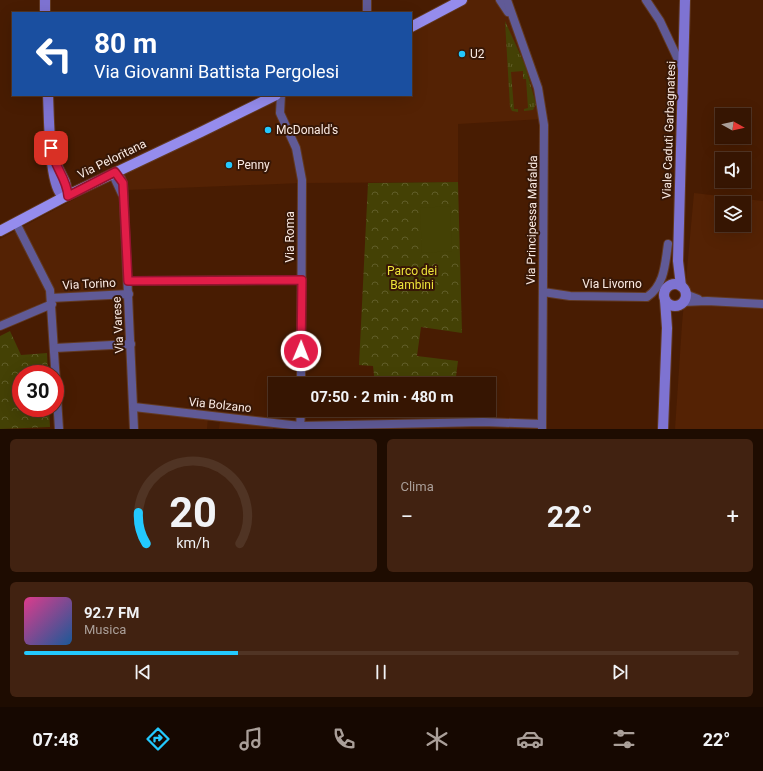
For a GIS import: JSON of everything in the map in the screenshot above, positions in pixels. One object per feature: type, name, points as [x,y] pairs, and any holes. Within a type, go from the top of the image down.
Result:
[{"type":"main road","points":[[412,22],[456,0]]},
{"type":"main road","points":[[412,26],[462,0]]},
{"type":"main road","name":"Via Peloritana","points":[[194,134],[199,128],[262,96]]},
{"type":"main road","name":"Via Peloritana","points":[[0,231],[115,172],[274,96]]},
{"type":"street","points":[[45,0],[45,12]]},
{"type":"street","points":[[367,0],[367,12]]},
{"type":"street","name":"Via Principessa Mafalda","points":[[500,0],[512,17]]},
{"type":"street","name":"Via Principessa Mafalda","points":[[508,0],[512,17],[533,72],[544,119],[542,426]]},
{"type":"street","points":[[646,0],[660,21],[684,71]]},
{"type":"street","name":"Viale Caduti Garbagnatesi","points":[[682,297],[678,261],[685,0]]},
{"type":"street","points":[[48,96],[52,156],[56,185],[61,194],[68,196]]},
{"type":"street","name":"Via Roma","points":[[281,96],[279,105],[281,118],[294,142],[302,174],[301,377]]},
{"type":"street","name":"Via Varese","points":[[115,172],[115,179],[123,196],[129,294],[134,429]]},
{"type":"street","points":[[16,223],[47,283],[52,301],[59,429]]},
{"type":"street","name":"Via Livorno","points":[[543,292],[570,296],[648,297],[655,290],[663,274],[668,244]]},
{"type":"street","name":"Viale Caduti Garbagnatesi","points":[[666,300],[664,293],[668,287],[678,261]]},
{"type":"street","points":[[128,281],[302,280]]},
{"type":"street","points":[[668,287],[674,285],[682,297]]},
{"type":"street","name":"Via Torino","points":[[0,326],[52,301],[129,294]]},
{"type":"street","points":[[667,328],[672,313],[682,297]]},
{"type":"street","points":[[666,300],[670,304],[682,297],[707,301],[763,304]]},
{"type":"street","points":[[663,429],[667,328],[666,300]]},
{"type":"street","points":[[55,348],[131,344]]},
{"type":"street","name":"Via Bolzano","points":[[134,407],[300,427],[477,422],[542,426]]},
{"type":"street","points":[[300,427],[301,417]]},
{"type":"shaded area","points":[[464,0],[499,0],[511,18],[529,62],[543,119],[458,124],[458,182],[301,183],[126,190],[124,172],[277,96],[412,96],[412,27]]},
{"type":"shaded area","points":[[110,180],[121,196],[127,293],[51,299],[0,321],[0,239]]},
{"type":"shaded area","points":[[694,193],[720,196],[715,196],[715,232],[751,232],[751,200],[763,201],[763,429],[675,429],[682,324]]},
{"type":"shaded area","points":[[135,408],[208,417],[207,429],[135,429]]},
{"type":"shaded area","points":[[220,421],[274,427],[273,429],[219,429]]},
{"type":"green space","points":[[505,21],[525,65],[536,104],[533,110],[524,111],[524,109],[528,108],[526,79],[523,79],[523,71],[511,72],[514,109],[518,109],[518,112],[512,111],[510,107]]},
{"type":"green space","name":"Parco dei Bambini","points":[[458,182],[462,333],[421,327],[417,356],[458,361],[456,377],[374,377],[373,366],[359,365],[368,183]]},
{"type":"green space","points":[[450,206],[452,251],[422,253],[420,208]]},
{"type":"green space","points":[[10,331],[21,355],[47,353],[48,365],[12,365],[12,417],[49,417],[50,427],[0,429],[0,336]]},
{"type":"green space","points":[[377,417],[450,417],[377,418]]},
{"type":"place","name":"U2","points":[[462,54]]},
{"type":"place","name":"McDonald's","points":[[268,130]]},
{"type":"place","name":"Penny","points":[[229,165]]},
{"type":"route","points":[[51,148],[52,156],[68,190],[68,196],[115,172],[123,181],[128,281],[302,280],[301,351]]}]
